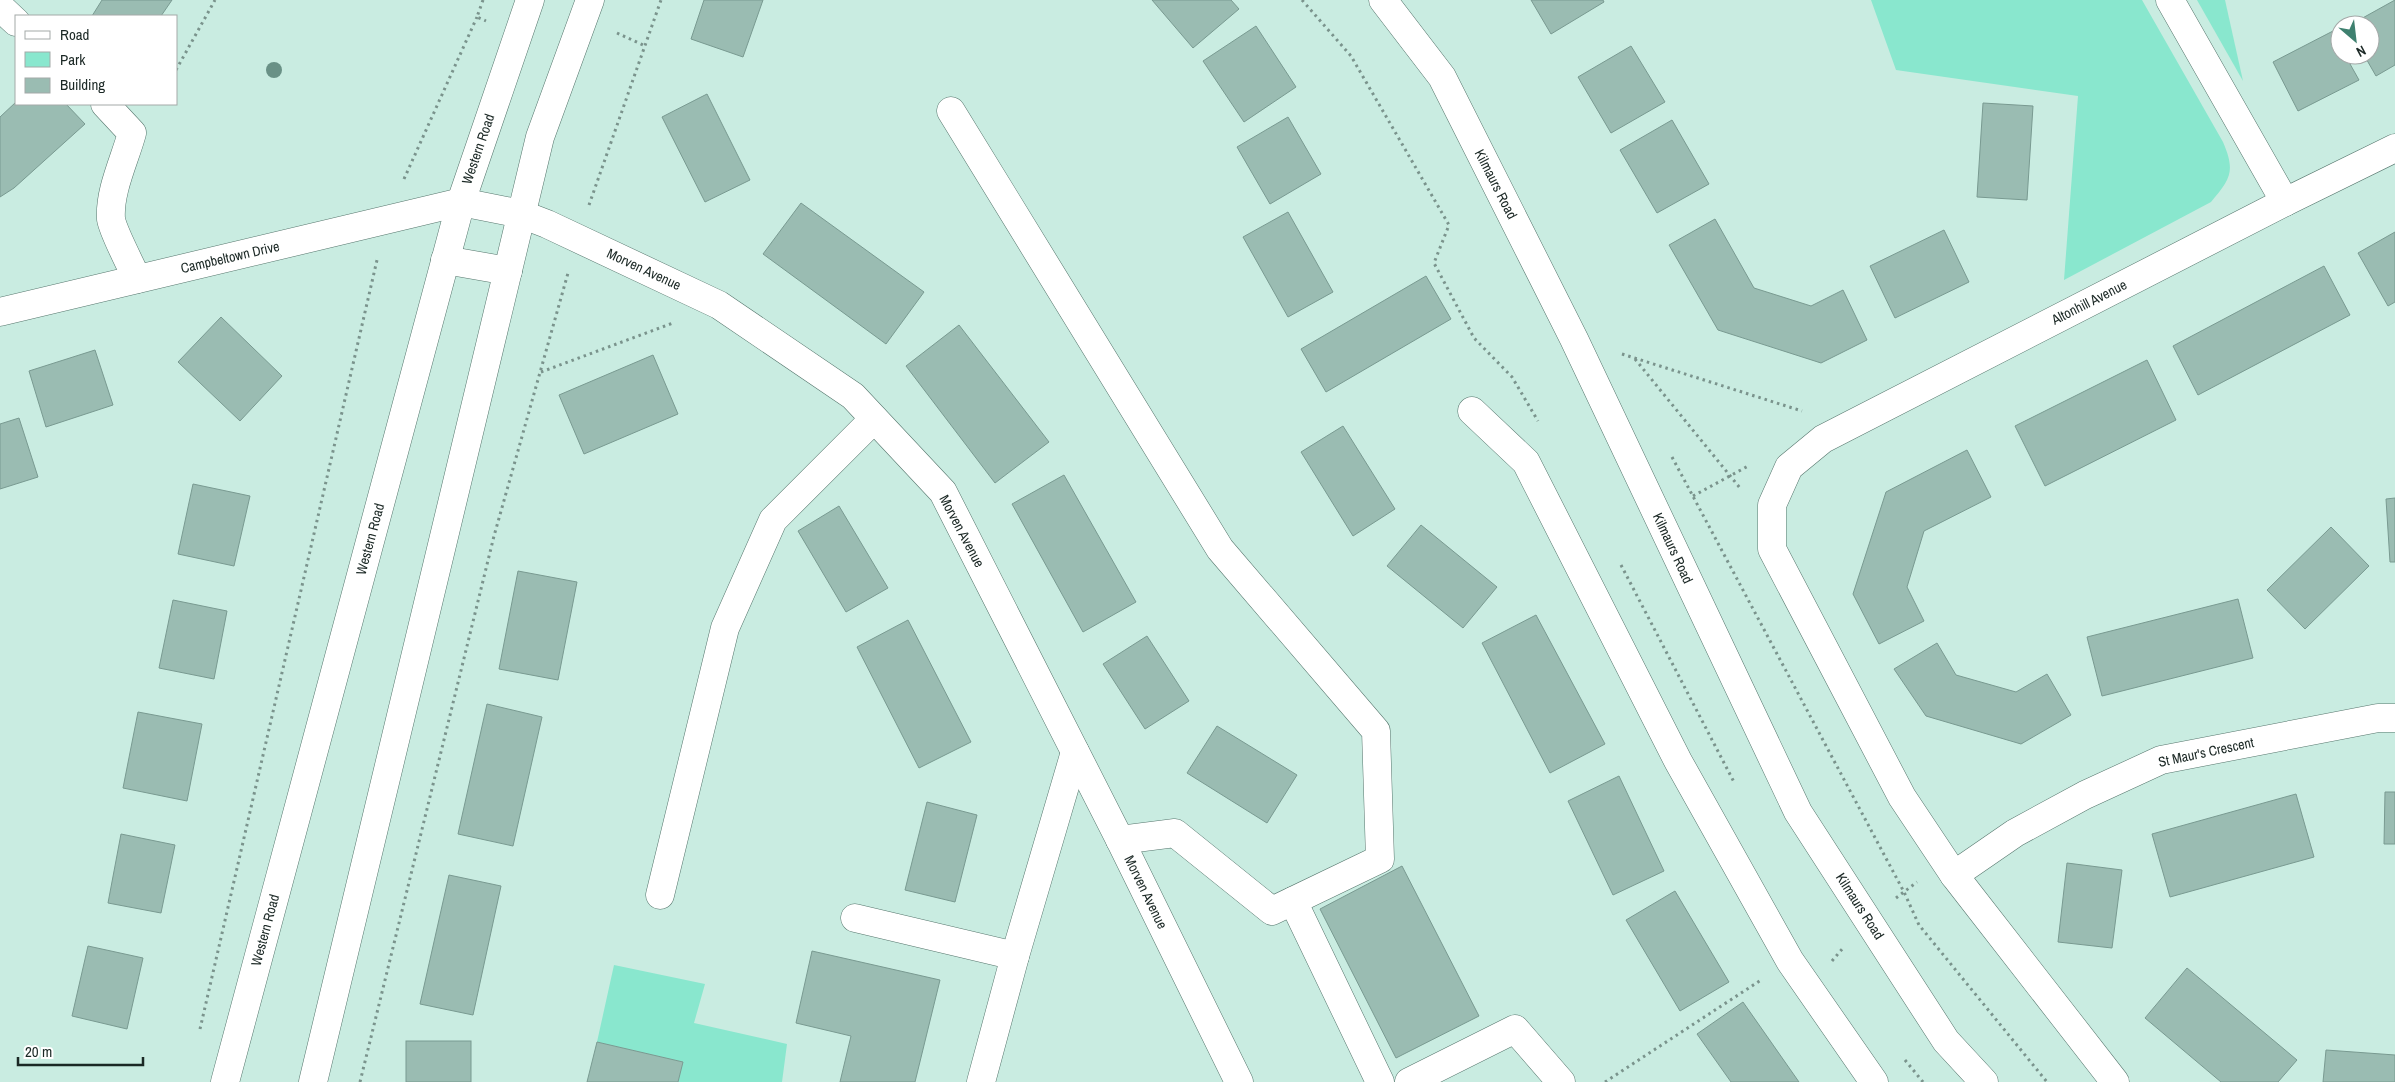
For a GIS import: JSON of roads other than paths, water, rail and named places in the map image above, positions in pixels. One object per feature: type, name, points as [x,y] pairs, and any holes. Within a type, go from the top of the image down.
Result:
[{"type":"street","name":"Western Road","points":[[225,1082],[460,202],[530,0]]},
{"type":"street","points":[[313,1082],[540,136],[590,0]]},
{"type":"street","name":"Kilmaurs Road","points":[[1383,0],[1442,77],[1574,339],[1798,812],[1869,919],[1946,1042],[1984,1082]]},
{"type":"street","points":[[2170,0],[2285,202]]},
{"type":"street","points":[[0,7],[15,21]]},
{"type":"street","points":[[106,105],[132,133],[115,186],[111,220],[137,279]]},
{"type":"street","points":[[951,111],[1220,549],[1376,730],[1380,859],[1272,911],[1175,833],[1120,840]]},
{"type":"street","name":"Altonhill Avenue","points":[[1954,875],[1902,797],[1772,549],[1772,505],[1789,467],[1823,439],[2285,202],[2395,148]]},
{"type":"street","name":"Morven Avenue","points":[[460,202],[521,214],[720,305],[853,396],[943,492],[1120,840],[1239,1082]]},
{"type":"street","name":"Campbeltown Drive","points":[[0,312],[460,202]]},
{"type":"street","points":[[445,260],[508,271]]},
{"type":"street","points":[[1472,411],[1526,462],[1678,761],[1790,961],[1874,1082]]},
{"type":"street","points":[[660,895],[725,628],[773,520],[874,419]]},
{"type":"street","name":"St Maur's Crescent","points":[[1954,875],[2015,833],[2085,795],[2161,760],[2378,718],[2395,718]]},
{"type":"street","points":[[981,1082],[1015,956],[1075,752]]},
{"type":"street","points":[[1954,875],[2115,1082]]},
{"type":"street","points":[[1293,901],[1380,1082]]},
{"type":"street","points":[[855,918],[1015,956]]},
{"type":"street","points":[[1409,1082],[1516,1029],[1561,1082]]}]
